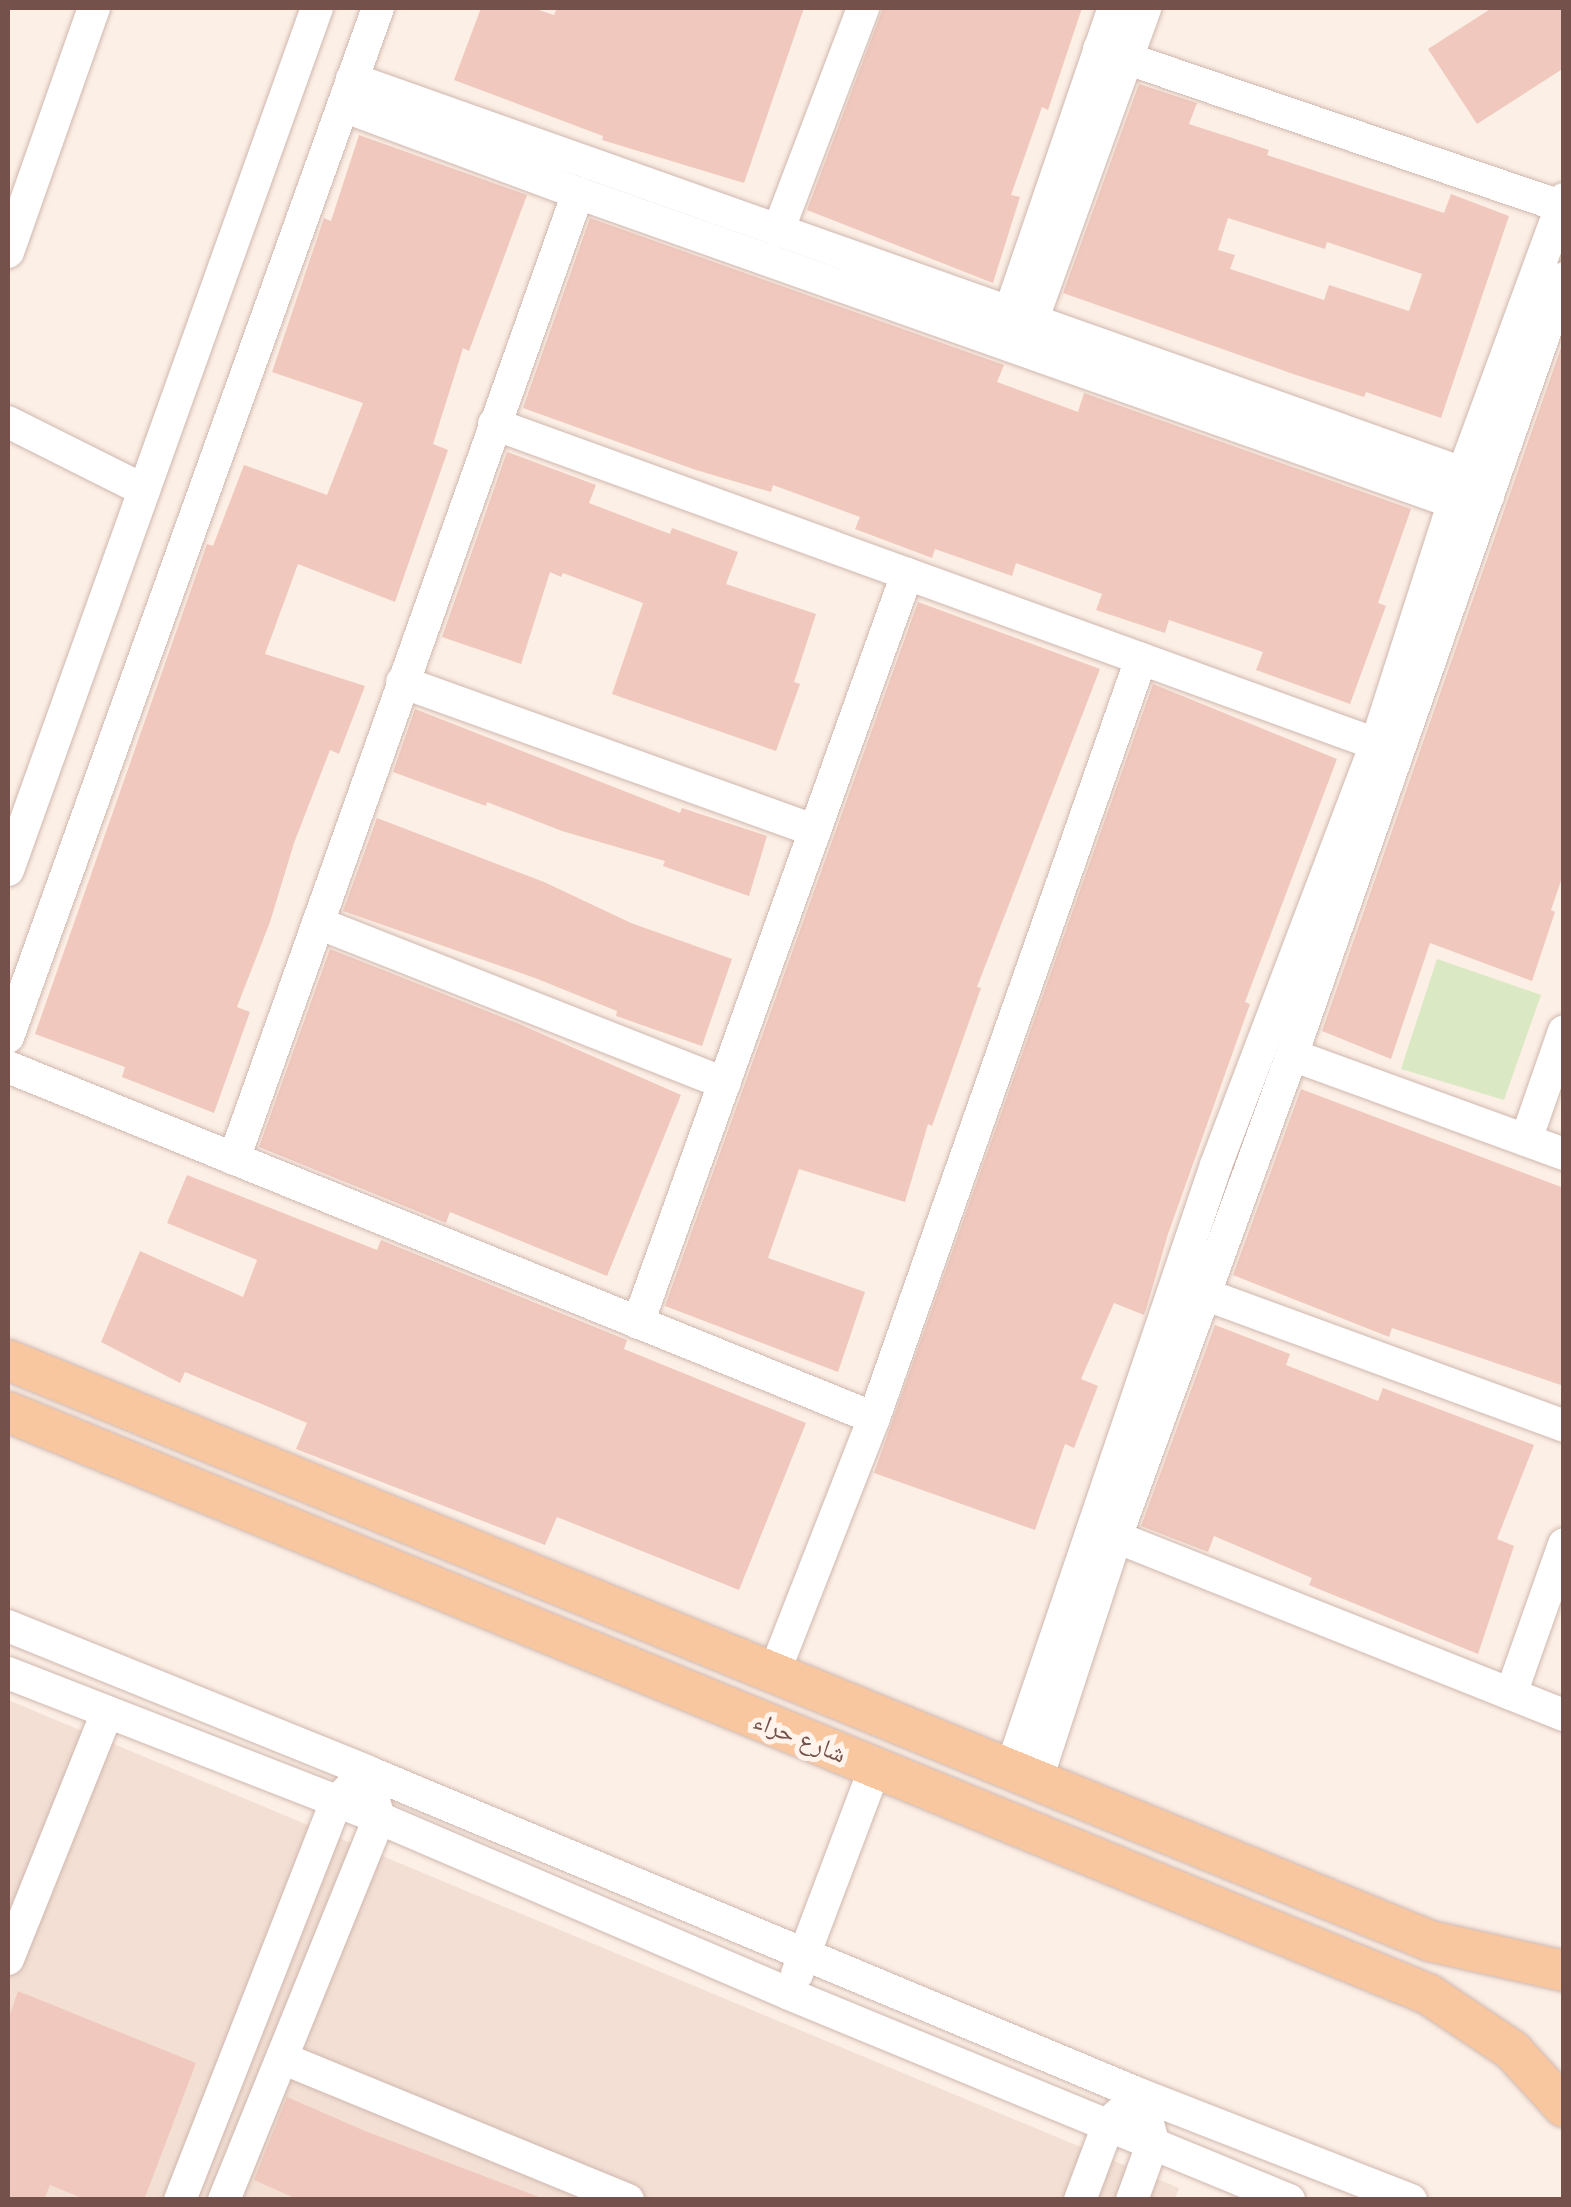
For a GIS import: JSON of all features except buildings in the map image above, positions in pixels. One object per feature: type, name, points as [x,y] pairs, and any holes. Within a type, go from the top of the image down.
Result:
[{"type":"main road","name":"شارع حراء","points":[[8,1360],[1430,1942],[1564,1971]]},
{"type":"main road","name":"شارع حراء","points":[[8,1412],[1428,1994],[1512,2050],[1564,2107]]},
{"type":"main road","points":[[1176,1891],[1187,1842]]},
{"type":"street","points":[[8,252],[94,8]]},
{"type":"street","points":[[8,870],[317,8]]},
{"type":"street","points":[[8,1036],[378,8]]},
{"type":"street","points":[[778,231],[863,8]]},
{"type":"street","points":[[1113,54],[1114,8]]},
{"type":"street","points":[[1018,327],[1113,54],[1145,8]]},
{"type":"street","points":[[1023,1777],[1216,1166],[1376,744],[1459,488],[1562,203],[1113,54]]},
{"type":"street","points":[[348,92],[578,193],[1018,327]]},
{"type":"street","points":[[348,92],[778,231],[1018,327],[1488,496]]},
{"type":"street","points":[[234,1159],[578,193]]},
{"type":"street","points":[[1023,1777],[1116,1537],[1292,1055],[1564,278]]},
{"type":"street","points":[[206,318],[259,337]]},
{"type":"street","points":[[8,422],[144,490]]},
{"type":"street","points":[[494,424],[1376,744]]},
{"type":"street","points":[[638,1323],[907,574]]},
{"type":"street","points":[[774,1673],[874,1418],[1141,659]]},
{"type":"street","points":[[402,682],[815,831]]},
{"type":"street","points":[[318,923],[725,1082]]},
{"type":"street","points":[[1526,1140],[1564,1031]]},
{"type":"street","points":[[1292,1055],[1564,1154]]},
{"type":"street","points":[[8,1067],[874,1418]]},
{"type":"street","points":[[1216,1166],[1248,1174]]},
{"type":"street","points":[[1204,1294],[1564,1426]]},
{"type":"street","points":[[1116,1537],[1564,1715]]},
{"type":"street","points":[[1511,1694],[1564,1544]]},
{"type":"street","points":[[8,1626],[1139,2094],[1411,2200]]},
{"type":"street","points":[[8,1673],[380,1818],[789,1994],[1289,2200]]},
{"type":"street","points":[[9,1952],[107,1714]]},
{"type":"street","points":[[789,1994],[875,1768]]},
{"type":"street","points":[[180,2200],[336,1802],[366,1771]]},
{"type":"street","points":[[224,2200],[380,1818],[366,1771]]},
{"type":"street","points":[[282,2058],[628,2200]]},
{"type":"street","points":[[1080,2200],[1109,2123],[1139,2094]]},
{"type":"street","points":[[1132,2200],[1153,2142],[1139,2094]]},
{"type":"shaded area","points":[[8,1700],[1179,2188],[1175,2199],[8,2199]]},
{"type":"green space","points":[[1437,959],[1541,995],[1504,1100],[1401,1069]]}]
